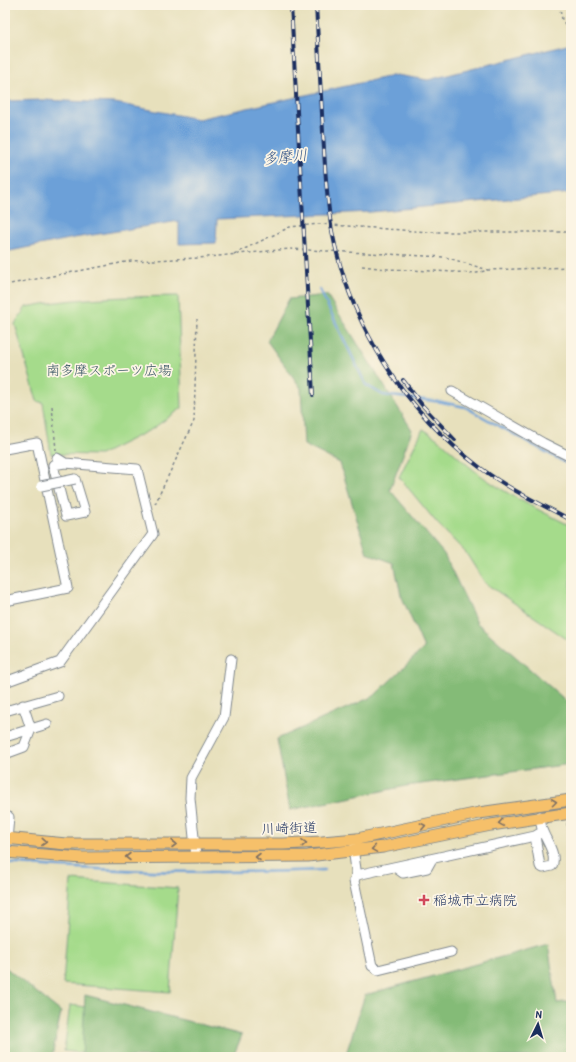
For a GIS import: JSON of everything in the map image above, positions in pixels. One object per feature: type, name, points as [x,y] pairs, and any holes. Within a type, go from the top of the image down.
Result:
[{"type":"main road","name":"川崎街道","points":[[6,839],[66,844],[283,844],[357,839],[479,814],[571,800]]},
{"type":"main road","points":[[538,804],[540,816]]},
{"type":"main road","name":"川崎街道","points":[[5,852],[84,858],[288,857],[353,852],[540,816],[569,817]]},
{"type":"street","points":[[452,391],[542,443],[571,457]]},
{"type":"street","points":[[5,448],[37,443],[68,588],[5,601]]},
{"type":"street","points":[[5,682],[60,662],[154,534],[137,469],[61,460],[54,465],[66,516],[85,512],[76,479],[42,486]]},
{"type":"street","points":[[196,857],[196,844],[190,798],[191,778],[224,717],[231,659]]},
{"type":"street","points":[[5,711],[58,696]]},
{"type":"street","points":[[5,754],[24,747],[31,729],[24,706]]},
{"type":"street","points":[[5,737],[47,724]]},
{"type":"street","points":[[357,875],[396,868],[442,855],[539,834],[540,816]]},
{"type":"street","points":[[5,852],[9,817]]},
{"type":"street","points":[[357,839],[353,852],[357,875],[354,881],[373,968],[378,970],[451,952]]},
{"type":"path","points":[[559,5],[562,19],[571,34]]},
{"type":"path","points":[[232,255],[290,227],[319,224],[428,232],[571,232]]},
{"type":"path","points":[[5,285],[131,261],[198,258],[289,248],[330,249],[445,257],[488,270]]},
{"type":"path","points":[[362,266],[477,273],[488,270],[571,267]]},
{"type":"path","points":[[149,516],[168,480],[194,421],[197,319]]},
{"type":"path","points":[[52,406],[61,460]]},
{"type":"path","points":[[569,817],[571,851]]},
{"type":"green space","points":[[327,295],[412,430],[390,490],[444,554],[477,623],[571,705],[571,764],[406,786],[290,810],[277,739],[374,696],[424,648],[401,595],[394,563],[367,553],[340,463],[304,445],[301,388],[267,341],[289,299]]},
{"type":"green space","name":"南多摩スポーツ広場","points":[[178,296],[182,408],[152,429],[100,455],[51,454],[43,403],[37,401],[15,324],[26,307],[83,299]]},
{"type":"green space","points":[[423,429],[443,443],[475,471],[497,487],[571,526],[571,642],[485,583],[466,553],[437,523],[399,477]]},
{"type":"green space","points":[[71,880],[178,888],[170,992],[63,984]]},
{"type":"green space","points":[[548,944],[557,1003],[571,1001],[571,1057],[345,1057],[365,995]]},
{"type":"green space","points":[[5,967],[61,1012],[52,1057],[5,1057]]},
{"type":"green space","points":[[85,995],[242,1035],[233,1057],[82,1057]]},
{"type":"green space","points":[[70,1005],[95,1008],[89,1054],[64,1051]]},
{"type":"water","name":"多摩川","points":[[571,44],[571,193],[371,212],[217,219],[216,243],[179,244],[179,221],[74,238],[5,252],[5,101],[42,100],[115,103],[198,119],[396,75],[428,80]]},
{"type":"waterway","points":[[320,290],[366,385],[383,395],[442,402],[465,407],[571,466]]},
{"type":"waterway","points":[[5,863],[164,871],[244,872],[324,870]]},
{"type":"railway","points":[[291,5],[313,395]]},
{"type":"railway","points":[[316,5],[325,169],[330,219],[340,266],[352,300],[367,333],[385,364],[405,393],[429,421],[454,446],[482,469],[504,484],[571,520]]},
{"type":"railway","points":[[403,380],[422,405],[455,440]]},
{"type":"place","name":"稲城市立病院","points":[[424,900]]}]
